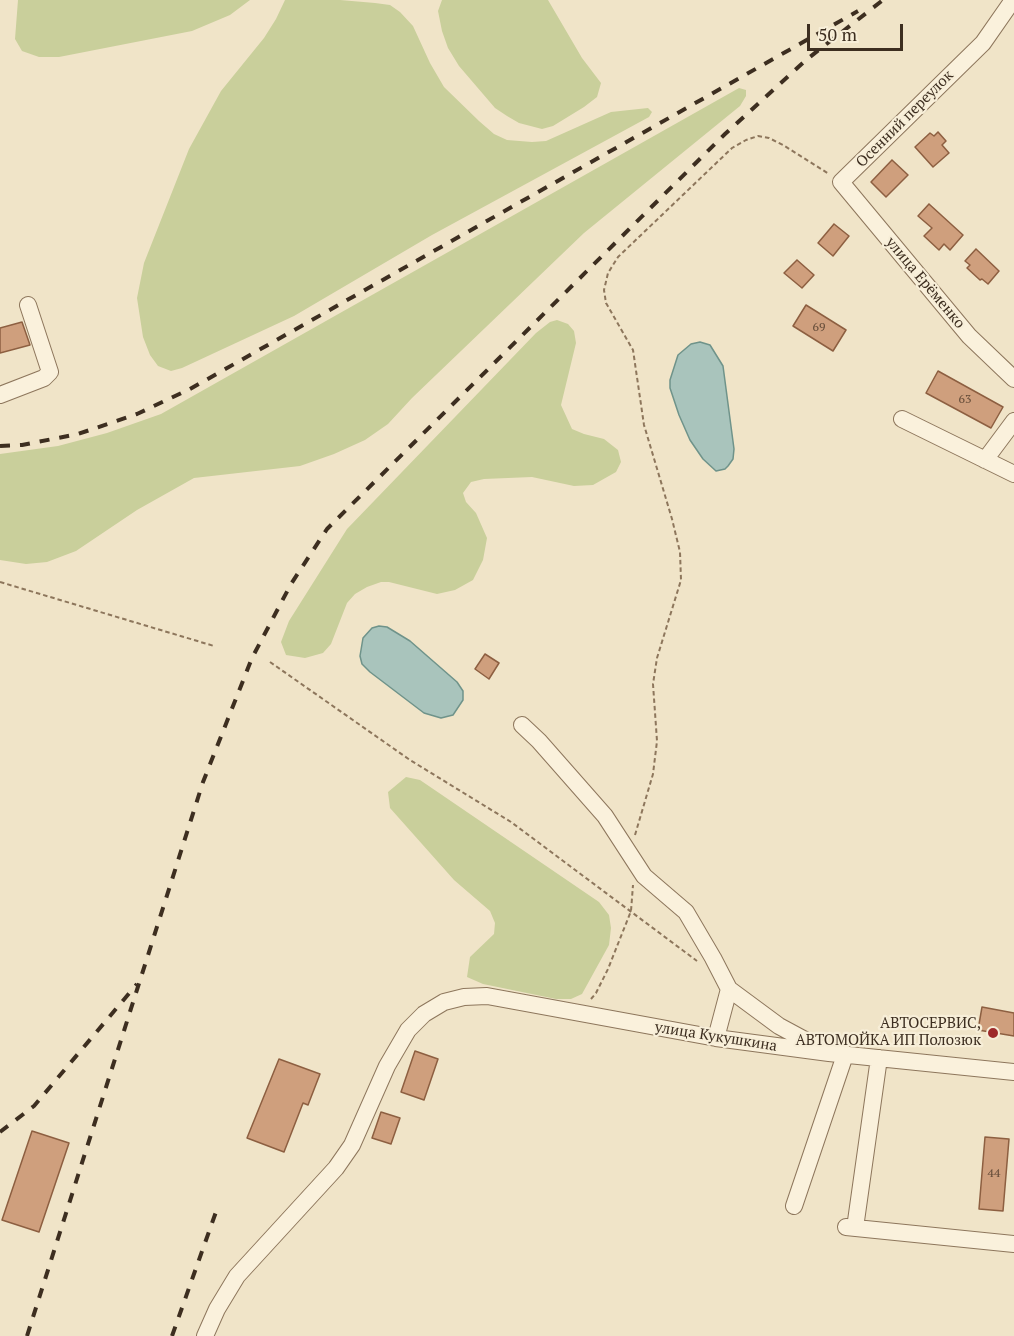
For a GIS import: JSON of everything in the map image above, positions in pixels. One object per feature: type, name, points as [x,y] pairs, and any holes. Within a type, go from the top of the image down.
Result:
[{"type":"street","name":"Осенний переулок","points":[[842,182],[983,43],[1013,0]]},
{"type":"street","name":"улица Ерёменко","points":[[842,182],[969,336],[1014,379]]},
{"type":"street","points":[[0,395],[44,378],[50,372],[28,305]]},
{"type":"street","points":[[902,419],[1014,474]]},
{"type":"street","points":[[985,460],[1014,422]]},
{"type":"street","points":[[522,725],[605,816],[644,876],[686,912],[729,989],[779,1026],[837,1054],[794,1206]]},
{"type":"street","points":[[716,1038],[729,989]]},
{"type":"street","name":"улица Кукушкина","points":[[205,1336],[217,1309],[237,1276],[336,1168],[352,1145],[387,1065],[408,1030],[424,1014],[444,1002],[487,996],[716,1038],[837,1054],[1014,1072]]},
{"type":"street","points":[[879,1058],[850,1228],[1014,1244]]},
{"type":"path","points":[[635,835],[653,774],[657,741],[653,684],[657,658],[681,580],[680,552],[644,425],[633,350],[606,303],[604,290],[608,273],[618,257],[732,148],[746,140],[758,136],[769,138],[842,182]]},
{"type":"path","points":[[0,582],[214,646]]},
{"type":"path","points":[[270,662],[410,760],[511,822],[700,963]]},
{"type":"path","points":[[576,1014],[596,993],[631,911],[633,882]]},
{"type":"green space","points":[[18,0],[250,0],[230,15],[192,31],[59,57],[39,57],[22,51],[15,39]]},
{"type":"green space","points":[[285,0],[340,0],[390,5],[413,26],[444,87],[494,134],[507,140],[546,141],[611,112],[648,108],[652,112],[649,117],[432,235],[294,316],[171,371],[158,366],[150,355],[143,337],[137,298],[144,263],[189,149],[221,91],[264,38]]},
{"type":"green space","points":[[442,0],[548,0],[582,58],[601,83],[597,97],[553,126],[542,129],[519,123],[507,116],[495,108],[459,66],[448,48],[438,11]]},
{"type":"green space","points":[[739,88],[746,90],[746,96],[740,106],[584,233],[412,398],[388,424],[365,440],[300,466],[194,478],[137,510],[76,551],[47,562],[26,564],[0,560],[0,454],[58,446],[107,433],[161,414]]},
{"type":"green space","points":[[557,320],[568,324],[574,331],[576,343],[561,405],[572,429],[604,439],[618,450],[621,462],[616,472],[593,485],[574,486],[532,477],[484,479],[471,482],[463,493],[466,502],[476,513],[487,538],[483,560],[473,580],[455,590],[437,594],[389,582],[367,587],[355,594],[347,603],[331,644],[323,653],[305,658],[286,655],[281,642],[289,621],[347,529],[536,333],[550,322]]},
{"type":"green space","points":[[406,777],[420,780],[599,902],[609,915],[611,928],[609,945],[582,994],[571,999],[556,999],[483,984],[467,977],[470,957],[494,934],[495,923],[490,911],[454,880],[390,808],[388,792]]},
{"type":"water","points":[[700,342],[710,345],[723,366],[734,449],[733,459],[728,466],[716,471],[703,459],[690,440],[670,388],[670,380],[678,355],[691,344]]},
{"type":"water","points":[[387,627],[410,641],[457,682],[463,691],[463,700],[453,715],[441,718],[424,713],[362,664],[360,656],[363,638],[372,628]]},
{"type":"building","points":[[938,132],[946,141],[942,145],[949,153],[933,167],[915,147],[930,133],[934,136]]},
{"type":"building","points":[[892,160],[908,175],[886,197],[871,182]]},
{"type":"building","points":[[929,204],[963,235],[950,250],[944,244],[939,250],[924,236],[932,228],[918,216]]},
{"type":"building","points":[[834,224],[849,236],[833,256],[818,243]]},
{"type":"building","points":[[976,249],[999,271],[988,284],[967,268],[970,265],[965,261]]},
{"type":"building","points":[[797,260],[814,275],[802,288],[784,273]]},
{"type":"building","points":[[806,305],[846,330],[833,351],[793,326]]},
{"type":"building","points":[[22,322],[30,345],[0,353],[0,328]]},
{"type":"building","points":[[938,371],[1003,407],[991,428],[926,393]]},
{"type":"building","points":[[485,654],[499,663],[489,679],[475,669]]},
{"type":"building","points":[[982,1007],[1014,1013],[1014,1036],[978,1030]]},
{"type":"building","points":[[415,1051],[438,1059],[424,1100],[401,1092]]},
{"type":"building","points":[[279,1059],[320,1074],[308,1105],[303,1103],[284,1152],[247,1138]]},
{"type":"building","points":[[381,1112],[400,1118],[391,1144],[372,1138]]},
{"type":"building","points":[[32,1131],[69,1143],[39,1232],[2,1220]]},
{"type":"building","points":[[985,1137],[1009,1139],[1003,1211],[979,1209]]},
{"type":"railway","points":[[27,1336],[203,782],[252,658],[291,584],[327,529],[725,134],[806,60],[883,0]]},
{"type":"railway","points":[[0,446],[22,445],[78,434],[137,414],[190,389],[858,11]]},
{"type":"railway","points":[[0,1132],[34,1106],[137,984]]},
{"type":"railway","points":[[172,1336],[217,1209]]},
{"type":"place","name":"АВТОСЕРВИС, АВТОМОЙКА ИП Полозюк","points":[[993,1033]]}]
